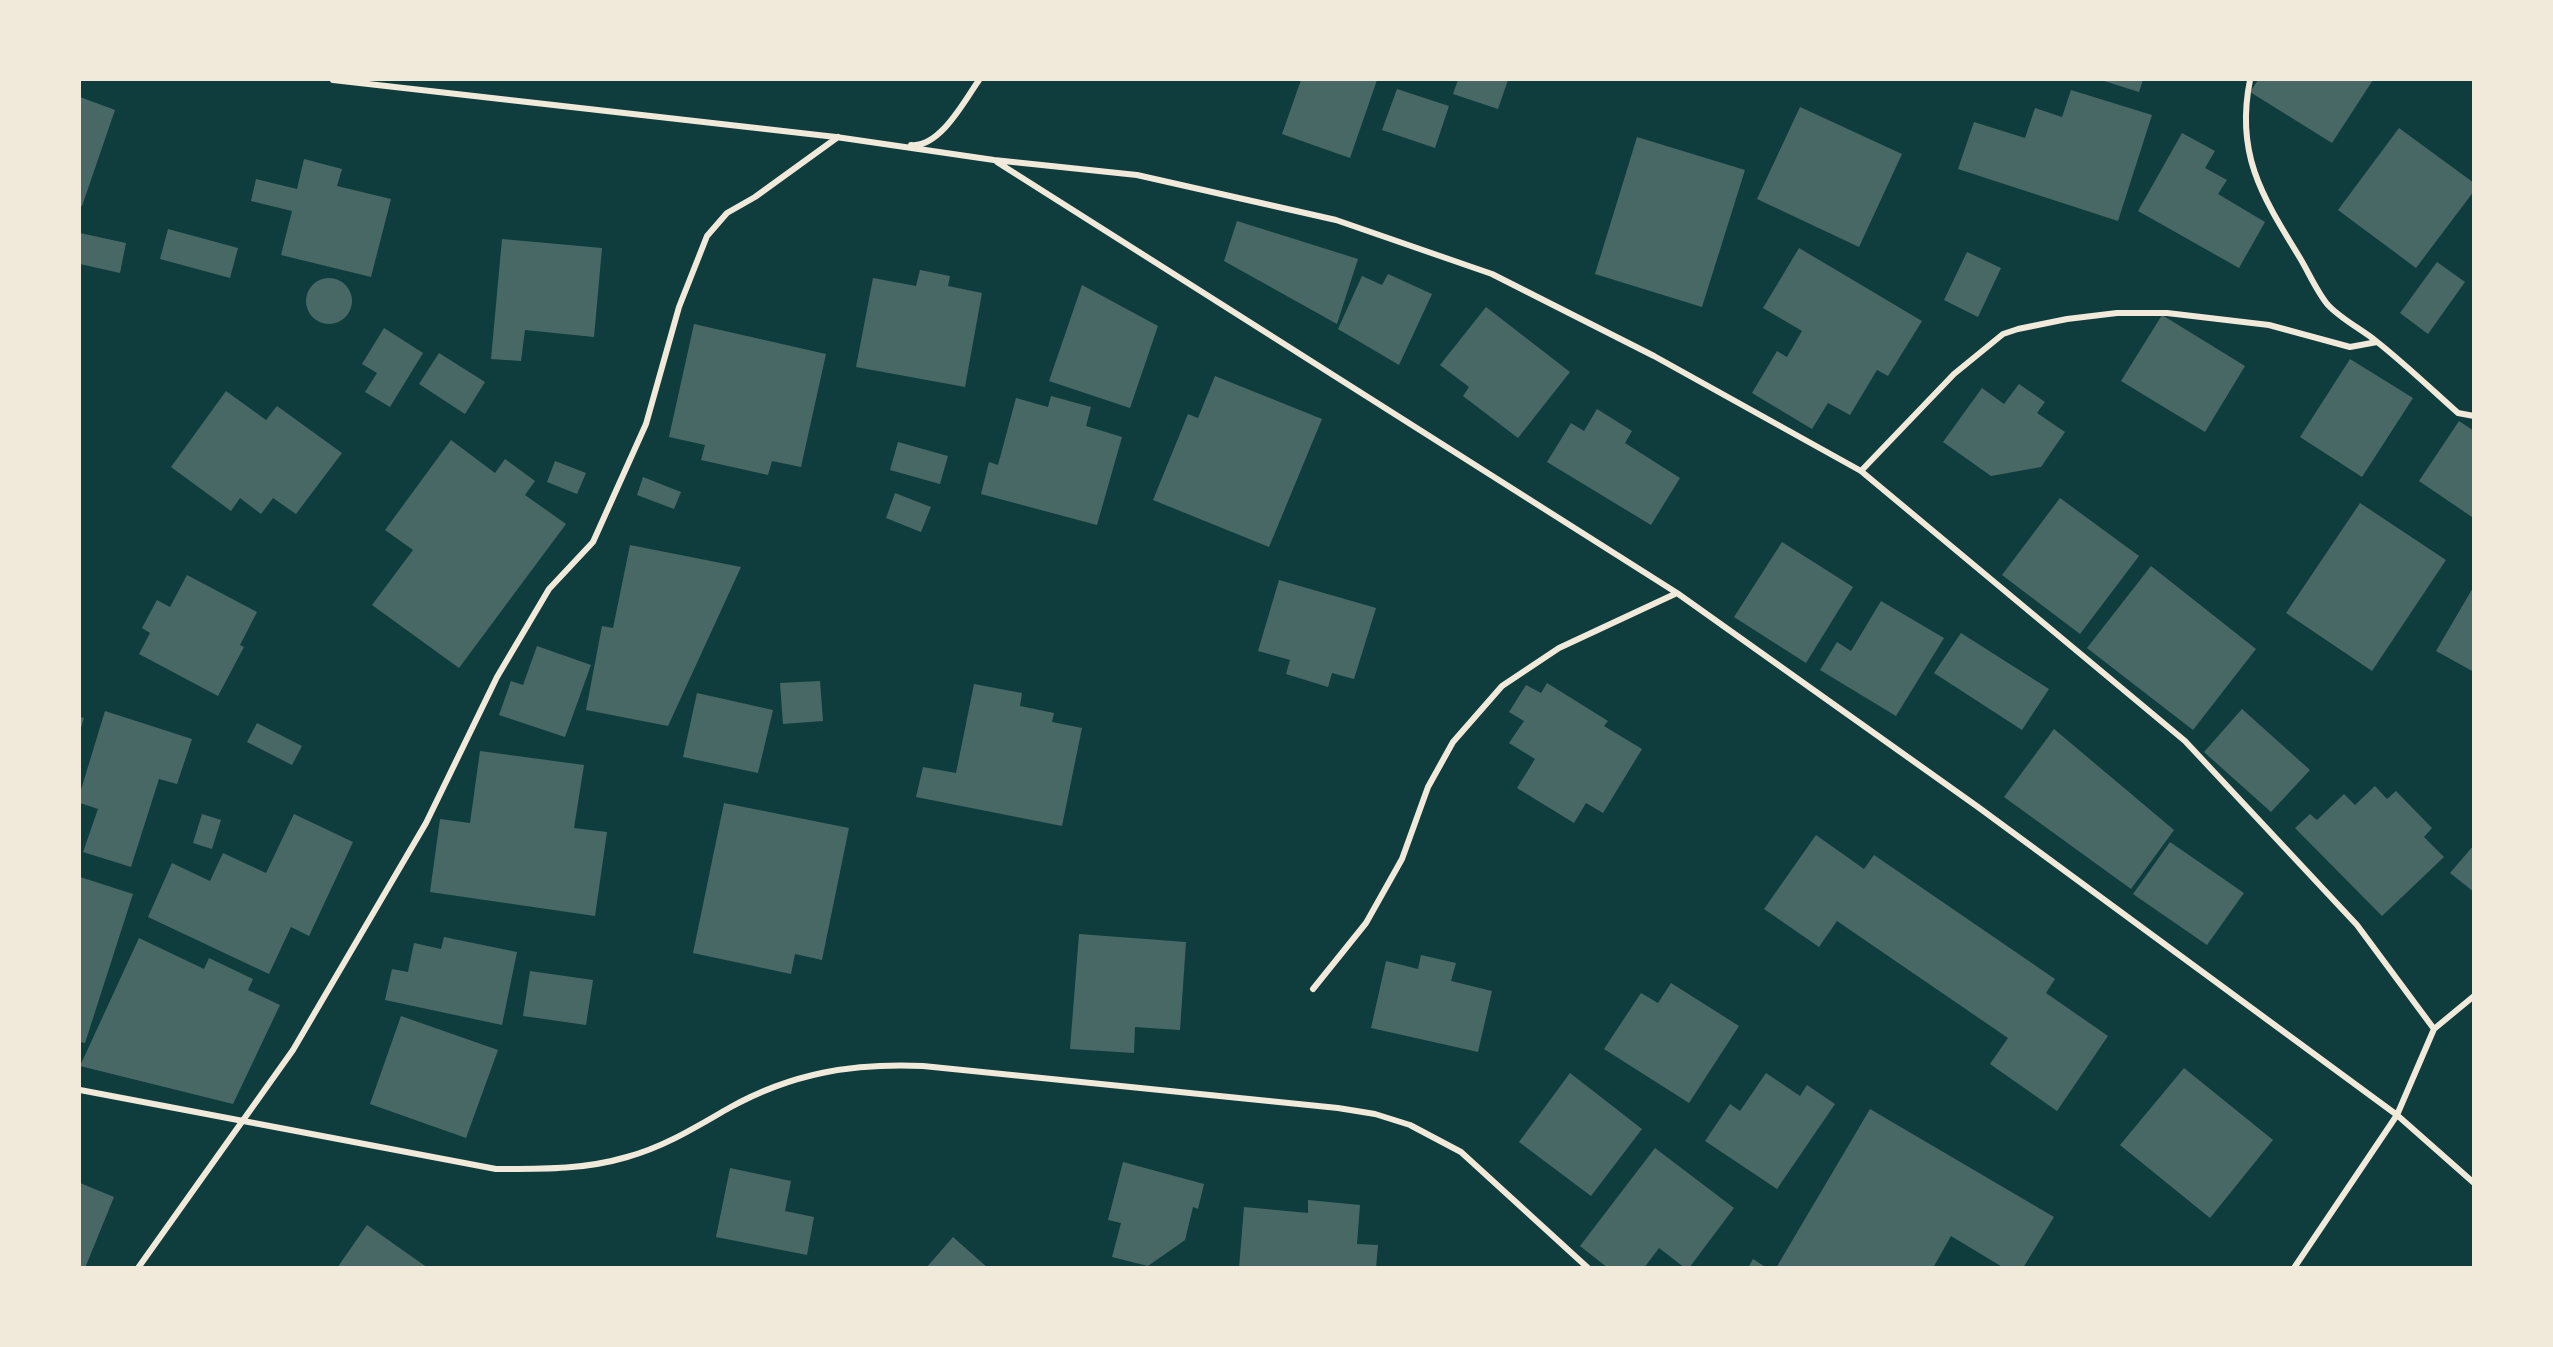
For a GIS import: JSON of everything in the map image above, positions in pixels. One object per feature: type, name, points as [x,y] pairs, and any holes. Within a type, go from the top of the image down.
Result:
[{"type":"street","points":[[333,80],[916,145],[928,141],[944,129],[979,80]]},
{"type":"street","points":[[2250,80],[2245,106],[2245,134],[2250,161],[2260,187],[2329,305],[2377,342],[2458,413],[2474,416]]},
{"type":"street","points":[[138,1268],[245,1121],[293,1050],[426,823],[496,676],[549,589],[593,542],[646,424],[680,308],[707,236],[727,213],[755,197],[836,136],[994,160],[1137,175],[1325,218],[1492,274],[1654,356],[1861,471],[2185,741],[2357,925],[2434,1029]]},
{"type":"street","points":[[994,160],[1677,593],[1978,807],[2397,1115],[2474,1183]]},
{"type":"street","points":[[1861,471],[1954,374],[2003,334],[2018,330],[2067,319],[2117,313],[2168,313],[2269,325],[2350,347],[2377,342]]},
{"type":"street","points":[[1313,989],[1366,923],[1402,859],[1428,787],[1453,742],[1502,686],[1559,648],[1677,593]]},
{"type":"street","points":[[2294,1268],[2397,1115],[2434,1029],[2474,996]]},
{"type":"street","points":[[80,1090],[496,1169],[544,1170],[587,1167],[628,1157],[668,1142],[768,1089],[808,1075],[849,1067],[923,1066],[1338,1108],[1375,1114],[1410,1125],[1461,1152],[1588,1268]]},
{"type":"building","points":[[1301,80],[1377,80],[1350,158],[1282,134]]},
{"type":"building","points":[[1458,80],[1508,80],[1498,109],[1453,94]]},
{"type":"building","points":[[2101,80],[2143,80],[2139,92]]},
{"type":"building","points":[[2258,80],[2373,80],[2332,143],[2250,92]]},
{"type":"building","points":[[1397,89],[1449,106],[1435,148],[1382,130]]},
{"type":"building","points":[[2071,90],[2152,115],[2118,221],[1958,169],[1974,122],[2025,138],[2035,108],[2062,117]]},
{"type":"building","points":[[80,97],[115,110],[82,206],[80,205]]},
{"type":"building","points":[[1800,107],[1902,154],[1859,247],[1757,199]]},
{"type":"building","points":[[2399,128],[2474,183],[2474,191],[2416,268],[2338,210]]},
{"type":"building","points":[[2182,133],[2215,151],[2205,168],[2227,180],[2218,194],[2265,222],[2239,268],[2138,211]]},
{"type":"building","points":[[1637,137],[1745,170],[1702,307],[1595,274]]},
{"type":"building","points":[[304,159],[342,169],[337,186],[391,199],[371,277],[281,255],[292,211],[251,201],[256,179],[297,189]]},
{"type":"building","points":[[1237,221],[1358,259],[1337,324],[1224,261]]},
{"type":"building","points":[[168,229],[238,248],[230,278],[160,259]]},
{"type":"building","points":[[80,233],[126,243],[120,273],[80,264]]},
{"type":"building","points":[[502,239],[602,248],[594,337],[525,330],[521,361],[491,359]]},
{"type":"building","points":[[1799,248],[1922,321],[1888,376],[1877,370],[1850,415],[1828,403],[1812,429],[1752,393],[1777,351],[1787,357],[1802,331],[1763,308]]},
{"type":"building","points":[[1967,252],[2001,268],[1978,317],[1944,300]]},
{"type":"building","points":[[2437,262],[2465,282],[2428,334],[2400,313]]},
{"type":"building","points":[[920,270],[950,276],[948,286],[982,293],[965,387],[856,367],[873,278],[916,286]]},
{"type":"building","points":[[1388,274],[1432,294],[1399,365],[1338,329],[1362,276],[1382,285]]},
{"type":"building","points":[[329,278],[345,285],[352,301],[345,317],[329,324],[313,317],[306,301],[313,285]]},
{"type":"building","points":[[1082,285],[1158,326],[1130,408],[1049,381]]},
{"type":"building","points":[[1486,307],[1570,372],[1518,438],[1463,396],[1469,387],[1440,365]]},
{"type":"building","points":[[2162,315],[2245,366],[2205,432],[2121,381]]},
{"type":"building","points":[[694,324],[826,354],[801,467],[772,461],[768,475],[701,460],[705,445],[669,437]]},
{"type":"building","points":[[384,328],[423,353],[390,407],[365,392],[377,373],[362,364]]},
{"type":"building","points":[[439,353],[485,382],[465,414],[419,384]]},
{"type":"building","points":[[2350,359],[2413,398],[2362,477],[2300,437]]},
{"type":"building","points":[[1215,376],[1322,419],[1269,547],[1153,500],[1188,414],[1198,418]]},
{"type":"building","points":[[2019,384],[2045,402],[2037,413],[2065,432],[2041,467],[1991,476],[1943,442],[1982,388],[2004,404]]},
{"type":"building","points":[[226,391],[266,420],[277,406],[342,453],[296,514],[273,498],[261,514],[240,498],[231,511],[171,467]]},
{"type":"building","points":[[1051,396],[1091,407],[1086,426],[1122,437],[1097,525],[981,494],[989,462],[998,465],[1016,398],[1048,407]]},
{"type":"building","points":[[1597,409],[1632,431],[1625,443],[1680,478],[1651,525],[1547,462],[1571,423],[1584,431]]},
{"type":"building","points":[[2459,421],[2474,431],[2474,515],[2472,517],[2419,481]]},
{"type":"building","points":[[451,440],[495,473],[505,459],[535,481],[525,495],[566,524],[459,668],[372,605],[413,550],[385,530]]},
{"type":"building","points":[[898,442],[948,456],[940,484],[890,470]]},
{"type":"building","points":[[555,461],[586,473],[577,494],[547,482]]},
{"type":"building","points":[[643,477],[681,492],[674,509],[637,495]]},
{"type":"building","points":[[895,493],[931,507],[921,532],[886,518]]},
{"type":"building","points":[[2060,498],[2139,556],[2080,634],[2002,575]]},
{"type":"building","points":[[2360,503],[2446,560],[2372,671],[2286,613]]},
{"type":"building","points":[[1782,542],[1853,587],[1806,663],[1734,617]]},
{"type":"building","points":[[630,545],[741,567],[668,726],[586,710],[602,626],[613,628]]},
{"type":"building","points":[[2151,566],[2256,649],[2193,730],[2087,648]]},
{"type":"building","points":[[187,575],[257,612],[240,645],[244,647],[218,696],[139,654],[150,633],[142,628],[157,600],[170,607]]},
{"type":"building","points":[[1279,580],[1376,608],[1354,679],[1332,673],[1328,687],[1286,674],[1290,660],[1258,651]]},
{"type":"building","points":[[2474,586],[2474,672],[2436,651]]},
{"type":"building","points":[[1881,601],[1944,638],[1896,716],[1820,670],[1837,642],[1851,651]]},
{"type":"building","points":[[1961,633],[2049,689],[2022,730],[1934,673]]},
{"type":"building","points":[[537,646],[591,665],[565,737],[499,715],[511,681],[523,685]]},
{"type":"building","points":[[820,681],[823,721],[783,724],[780,683]]},
{"type":"building","points":[[1547,683],[1608,721],[1604,726],[1642,749],[1603,813],[1586,803],[1574,823],[1517,788],[1535,759],[1509,743],[1524,721],[1509,712],[1526,685],[1541,693]]},
{"type":"building","points":[[974,684],[1022,693],[1020,706],[1054,713],[1052,722],[1082,728],[1062,826],[916,797],[923,767],[956,773]]},
{"type":"building","points":[[697,693],[773,710],[758,773],[683,757]]},
{"type":"building","points":[[2242,709],[2310,770],[2271,812],[2204,752]]},
{"type":"building","points":[[105,711],[192,739],[177,784],[159,779],[131,867],[83,852],[98,809],[80,803],[80,793]]},
{"type":"building","points":[[80,717],[84,718],[80,731]]},
{"type":"building","points":[[257,723],[302,746],[292,765],[247,742]]},
{"type":"building","points":[[2054,729],[2174,830],[2131,889],[2004,797]]},
{"type":"building","points":[[480,751],[584,765],[574,828],[607,832],[595,916],[430,892],[440,819],[470,823]]},
{"type":"building","points":[[2375,786],[2387,799],[2396,791],[2432,828],[2424,837],[2444,857],[2382,916],[2295,828],[2310,814],[2317,820],[2344,794],[2355,805]]},
{"type":"building","points":[[724,803],[849,828],[822,960],[795,954],[791,974],[693,953]]},
{"type":"building","points":[[202,814],[221,820],[212,849],[193,843]]},
{"type":"building","points":[[294,814],[353,842],[309,936],[291,927],[269,974],[148,917],[172,863],[210,881],[223,853],[266,873]]},
{"type":"building","points":[[1816,835],[1864,869],[1874,855],[2055,979],[2046,993],[2108,1036],[2057,1111],[1990,1064],[2008,1038],[1837,921],[1819,947],[1764,909]]},
{"type":"building","points":[[2170,842],[2244,893],[2207,945],[2133,894]]},
{"type":"building","points":[[2474,845],[2474,892],[2450,873]]},
{"type":"building","points":[[80,877],[133,894],[85,1043],[80,1042]]},
{"type":"building","points":[[1079,934],[1186,942],[1180,1030],[1135,1027],[1134,1053],[1070,1049]]},
{"type":"building","points":[[444,937],[517,952],[502,1025],[385,1000],[392,969],[408,972],[414,943],[441,949]]},
{"type":"building","points":[[139,938],[204,969],[209,958],[253,979],[248,990],[280,1005],[233,1104],[80,1066]]},
{"type":"building","points":[[1421,955],[1456,963],[1451,981],[1492,991],[1478,1052],[1371,1028],[1386,961],[1418,969]]},
{"type":"building","points":[[530,971],[593,980],[586,1025],[523,1016]]},
{"type":"building","points":[[1671,983],[1739,1026],[1689,1103],[1604,1049],[1641,993],[1658,1003]]},
{"type":"building","points":[[401,1016],[498,1050],[466,1138],[370,1104]]},
{"type":"building","points":[[2184,1068],[2273,1140],[2210,1218],[2120,1145]]},
{"type":"building","points":[[1570,1073],[1642,1129],[1591,1196],[1519,1142]]},
{"type":"building","points":[[1766,1073],[1800,1096],[1807,1085],[1835,1104],[1777,1189],[1705,1141],[1730,1104],[1740,1111]]},
{"type":"building","points":[[1870,1109],[2054,1217],[2023,1268],[2004,1268],[1951,1236],[1933,1268],[1776,1268]]},
{"type":"building","points":[[1655,1148],[1734,1208],[1689,1268],[1685,1268],[1659,1248],[1644,1268],[1608,1268],[1580,1246]]},
{"type":"building","points":[[1123,1162],[1204,1184],[1198,1209],[1193,1207],[1185,1240],[1148,1266],[1112,1257],[1121,1223],[1108,1220]]},
{"type":"building","points":[[730,1168],[791,1181],[785,1211],[814,1217],[807,1255],[716,1237]]},
{"type":"building","points":[[80,1183],[114,1197],[85,1268],[80,1268]]},
{"type":"building","points":[[1308,1200],[1360,1205],[1357,1244],[1378,1245],[1376,1268],[1239,1268],[1244,1207],[1308,1213]]},
{"type":"building","points":[[367,1225],[428,1268],[337,1268]]},
{"type":"building","points":[[953,1237],[988,1268],[926,1268]]},
{"type":"building","points":[[1753,1259],[1767,1268],[1748,1268]]}]
